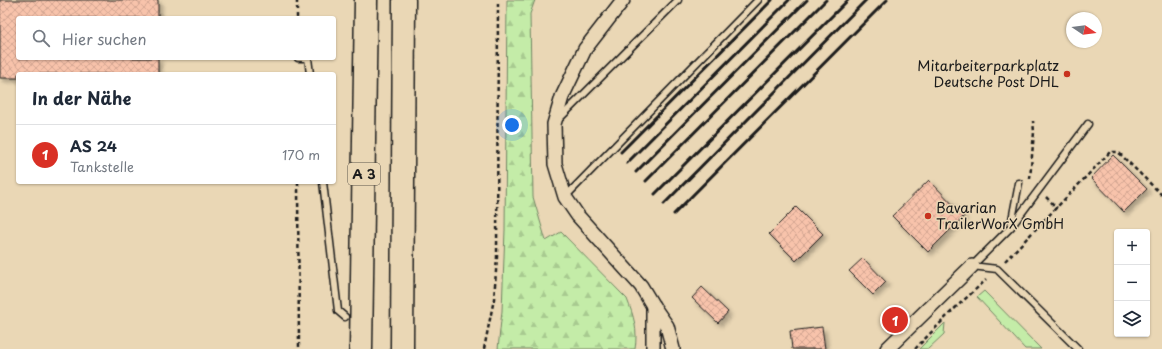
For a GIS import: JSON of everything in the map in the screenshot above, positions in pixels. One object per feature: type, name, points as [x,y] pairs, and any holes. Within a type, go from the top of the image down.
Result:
[{"type":"highway","name":"A 3","points":[[361,349],[366,0]]},
{"type":"highway","points":[[402,349],[404,0]]},
{"type":"street","points":[[623,0],[585,50],[562,97],[554,124],[555,164],[565,197],[578,216],[642,286],[653,306],[667,326],[673,349]]},
{"type":"street","points":[[887,349],[972,266]]},
{"type":"street","points":[[653,306],[653,349]]},
{"type":"lane","points":[[554,124],[678,0]]},
{"type":"lane","points":[[565,197],[758,0]]},
{"type":"lane","points":[[308,60],[310,72]]},
{"type":"lane","points":[[972,266],[1011,227],[1088,124]]},
{"type":"lane","points":[[1011,227],[1019,183]]},
{"type":"lane","points":[[322,184],[338,311],[346,317]]},
{"type":"lane","points":[[972,266],[997,269],[1078,349]]},
{"type":"path","points":[[297,0],[297,16]]},
{"type":"path","points":[[484,349],[494,299],[497,256],[498,0]]},
{"type":"path","points":[[1033,121],[1034,132],[1029,180],[1057,208]]},
{"type":"path","points":[[914,349],[997,269],[1110,152],[1118,152],[1162,195]]},
{"type":"path","points":[[298,184],[299,349]]},
{"type":"green space","points":[[507,0],[535,0],[530,14],[533,197],[546,241],[561,232],[627,299],[635,324],[635,349],[498,349],[502,311],[505,230]]},
{"type":"green space","points":[[984,291],[1041,349],[1025,349],[977,297]]},
{"type":"green space","points":[[945,323],[944,334],[928,349],[919,349]]},
{"type":"building","points":[[0,0],[158,0],[158,16],[16,16],[16,60],[158,60],[158,72],[16,72],[16,78],[0,78]]},
{"type":"building","points":[[1113,155],[1147,189],[1124,212],[1091,178]]},
{"type":"building","name":"Bavarian TrailerWorX GmbH","points":[[929,180],[964,216],[928,252],[892,216]]},
{"type":"building","points":[[796,207],[823,234],[796,261],[769,234]]},
{"type":"building","points":[[863,258],[886,282],[873,295],[849,271]]},
{"type":"building","points":[[702,287],[728,312],[718,323],[692,298]]},
{"type":"building","points":[[822,327],[825,349],[792,349],[790,331]]},
{"type":"railway","points":[[621,152],[772,0]]},
{"type":"railway","points":[[627,163],[789,0]]},
{"type":"railway","points":[[636,172],[807,0]]},
{"type":"railway","points":[[646,181],[826,0]]},
{"type":"railway","points":[[655,194],[848,0]]},
{"type":"railway","points":[[664,204],[866,0]]},
{"type":"railway","points":[[674,214],[887,0]]},
{"type":"place","name":"Mitarbeiterparkplatz Deutsche Post DHL","points":[[1067,74]]},
{"type":"place","name":"Bavarian TrailerWorX GmbH","points":[[928,216]]},
{"type":"place","name":"AS 24","points":[[895,320]]}]
